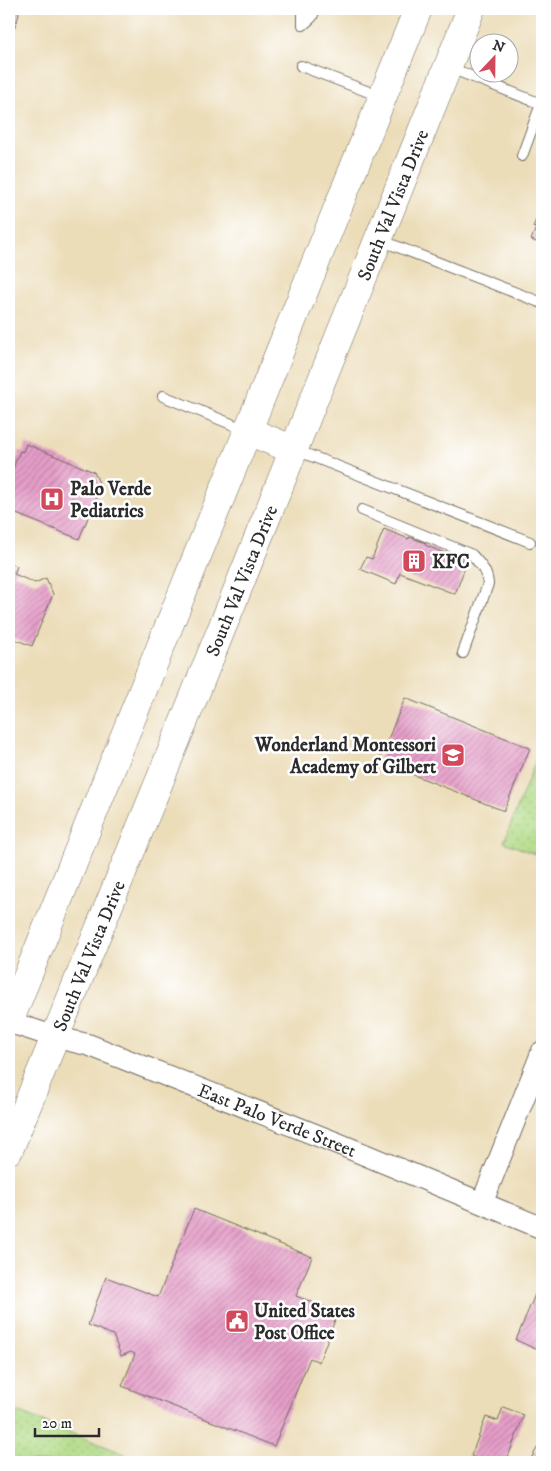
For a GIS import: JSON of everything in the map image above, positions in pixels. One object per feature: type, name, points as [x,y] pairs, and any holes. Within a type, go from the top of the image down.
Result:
[{"type":"main road","points":[[9,1022],[418,9]]},
{"type":"main road","name":"South Val Vista Drive","points":[[9,1150],[471,9]]},
{"type":"main road","points":[[248,431],[294,450]]},
{"type":"street","name":"East Palo Verde Street","points":[[9,1022],[55,1037],[89,1045],[339,1144],[542,1228]]},
{"type":"street","points":[[482,1203],[542,1052]]},
{"type":"lane","points":[[303,9],[302,25],[312,17],[315,9]]},
{"type":"lane","points":[[301,66],[383,97]]},
{"type":"lane","points":[[447,67],[542,103],[522,156]]},
{"type":"lane","points":[[379,239],[542,303]]},
{"type":"lane","points":[[163,396],[248,431]]},
{"type":"lane","points":[[294,450],[530,542]]},
{"type":"lane","points":[[362,510],[472,555],[487,574],[488,584],[463,653]]},
{"type":"green space","points":[[542,744],[542,857],[504,842]]},
{"type":"green space","points":[[9,1409],[125,1454],[136,1462],[9,1462]]},
{"type":"building","points":[[9,9],[18,9],[19,15],[9,42]]},
{"type":"building","points":[[542,205],[542,244],[531,240],[536,228],[533,227]]},
{"type":"building","name":"Palo Verde Pediatrics","points":[[26,444],[94,472],[101,487],[79,539],[9,511],[9,478],[20,451],[23,452]]},
{"type":"building","name":"KFC","points":[[384,529],[409,539],[409,537],[426,543],[425,545],[449,555],[450,553],[467,562],[455,594],[400,573],[396,584],[360,569],[366,557],[372,559]]},
{"type":"building","points":[[9,563],[17,566],[14,574],[35,583],[46,578],[53,594],[32,646],[9,637]]},
{"type":"building","points":[[405,698],[530,748],[504,811],[379,761]]},
{"type":"building","points":[[542,1137],[542,1150],[538,1148]]},
{"type":"building","points":[[194,1209],[312,1257],[296,1296],[338,1312],[319,1362],[310,1358],[274,1446],[122,1386],[135,1354],[131,1352],[121,1356],[113,1335],[88,1325],[106,1277],[158,1297]]},
{"type":"building","points":[[539,1285],[542,1287],[542,1352],[516,1340]]},
{"type":"building","points":[[503,1407],[524,1415],[506,1462],[486,1462],[471,1456],[486,1417],[498,1421]]},
{"type":"building","points":[[542,1440],[542,1462],[529,1462]]},
{"type":"place","name":"Palo Verde Pediatrics","points":[[52,499]]},
{"type":"place","name":"KFC","points":[[414,561]]},
{"type":"place","name":"Wonderland Montessori Academy of Gilbert","points":[[453,755]]},
{"type":"place","name":"United States Post Office","points":[[237,1321]]}]
